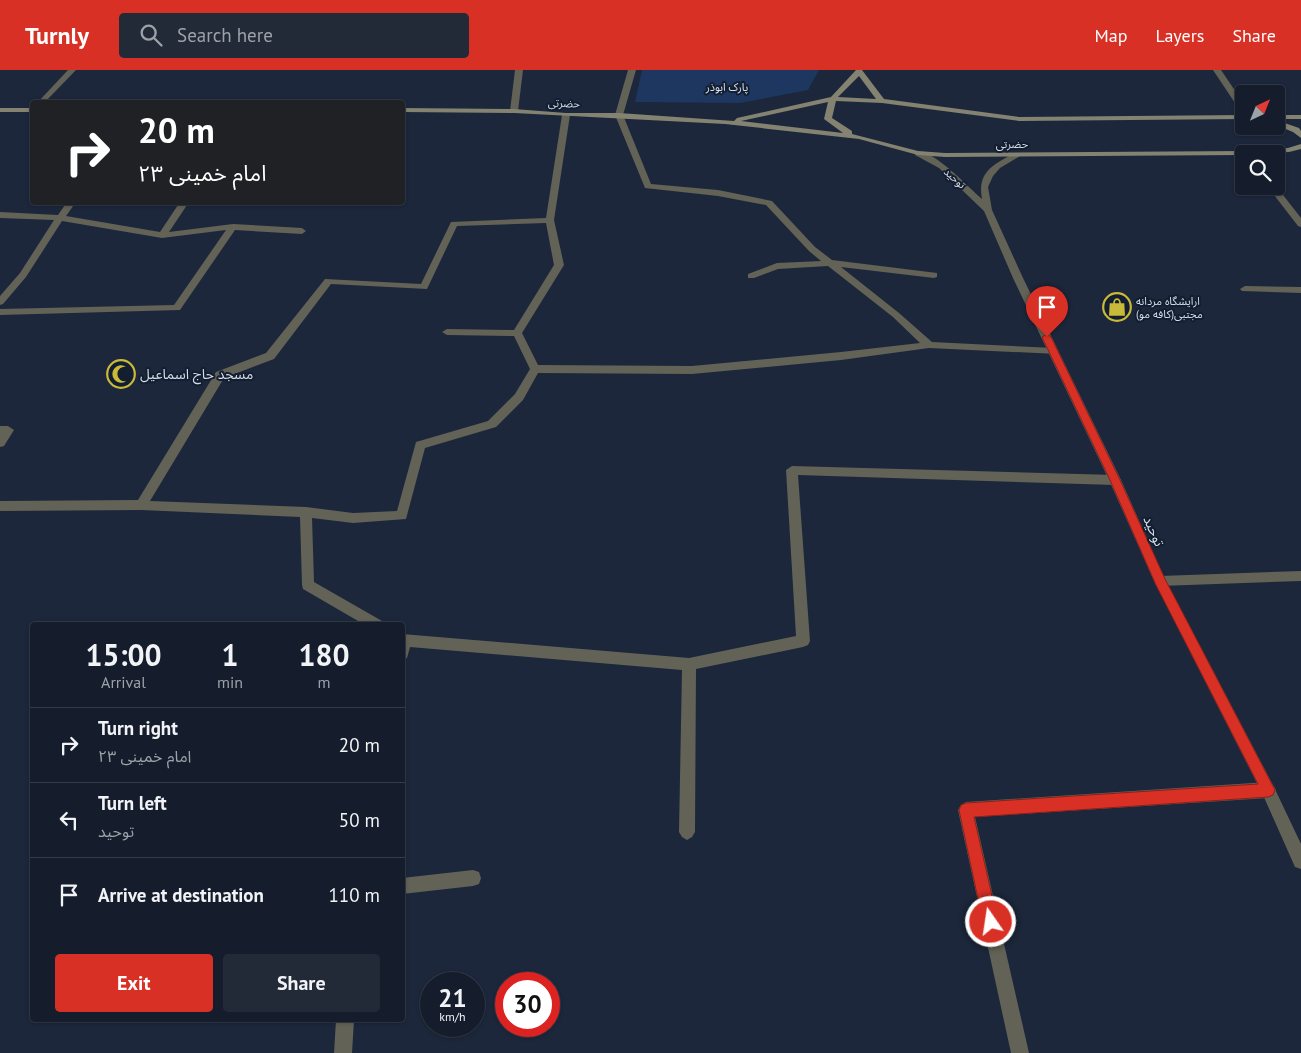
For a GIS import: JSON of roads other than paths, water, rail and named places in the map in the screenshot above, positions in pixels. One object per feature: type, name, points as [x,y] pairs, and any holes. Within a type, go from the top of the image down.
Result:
[{"type":"main road","points":[[859,137],[840,130],[828,119],[827,110],[832,99],[859,71],[882,101]]},
{"type":"main road","name":"حضرتی","points":[[725,122],[832,99],[882,101],[1019,119],[1235,117]]},
{"type":"main road","points":[[0,110],[30,110]]},
{"type":"main road","name":"حضرتی","points":[[405,110],[514,111],[725,122],[859,137],[918,153],[1016,156],[1235,154]]},
{"type":"main road","points":[[1285,117],[1301,117]]},
{"type":"main road","points":[[1285,126],[1296,130],[1301,136]]},
{"type":"main road","points":[[1289,150],[1301,142]]},
{"type":"main road","name":"حضرتی","points":[[1285,150],[1301,146]]},
{"type":"street","points":[[43,100],[72,70]]},
{"type":"street","points":[[514,111],[519,70]]},
{"type":"street","points":[[632,70],[619,115],[648,186],[718,193],[769,203],[812,249],[896,315],[929,344]]},
{"type":"street","points":[[1217,70],[1235,97]]},
{"type":"street","points":[[517,333],[559,265],[550,220],[566,115]]},
{"type":"street","name":"توحید","points":[[918,153],[942,166],[988,210]]},
{"type":"street","name":"توحید","points":[[1016,156],[996,166],[989,175],[984,186],[988,210],[1018,278],[1115,480],[1160,581],[1268,790],[1301,861]]},
{"type":"street","points":[[1278,195],[1301,224]]},
{"type":"street","points":[[0,302],[23,275],[70,205]]},
{"type":"street","points":[[162,235],[183,205]]},
{"type":"street","points":[[0,215],[60,218],[162,235],[233,227],[302,231]]},
{"type":"street","points":[[141,505],[220,375],[270,356],[328,282],[424,287],[454,224],[550,220]]},
{"type":"street","points":[[0,312],[177,308],[233,227]]},
{"type":"street","points":[[751,276],[777,266],[830,263],[934,275]]},
{"type":"street","points":[[1245,289],[1301,290]]},
{"type":"street","points":[[447,332],[517,333]]},
{"type":"street","points":[[517,333],[534,369]]},
{"type":"street","points":[[534,369],[692,370],[842,356],[929,344],[1054,352]]},
{"type":"street","points":[[0,506],[141,505],[306,512],[353,518],[402,516],[420,445],[492,424],[519,398],[534,369]]},
{"type":"street","points":[[0,430],[8,430],[0,443]]},
{"type":"street","points":[[405,645],[689,664],[803,640],[792,470],[1115,480]]},
{"type":"street","points":[[306,512],[308,585],[372,622]]},
{"type":"street","points":[[1160,581],[1301,576]]},
{"type":"street","points":[[687,832],[689,664]]},
{"type":"street","points":[[1020,1053],[966,810],[1268,790]]},
{"type":"street","points":[[405,886],[473,878]]},
{"type":"street","points":[[343,1053],[345,1022]]},
{"type":"place","name":"ارایشگاه مردانه مجتبی(کافه مو)","points":[[1117,307]]},
{"type":"place","name":"مسجد حاج اسماعیل","points":[[121,374]]},
{"type":"park label","name":"پارک ابوذر","points":[[727,87]]}]
